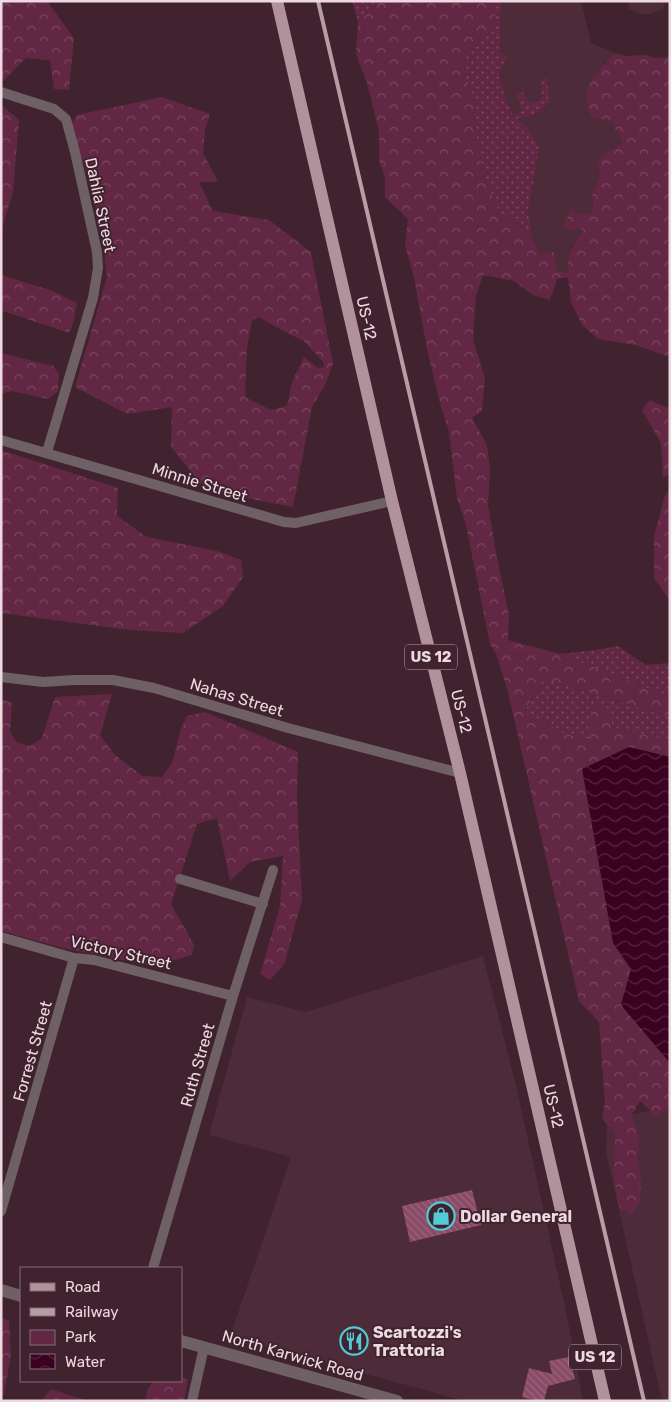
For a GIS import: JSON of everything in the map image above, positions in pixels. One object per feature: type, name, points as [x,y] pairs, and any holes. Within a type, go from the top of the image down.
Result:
[{"type":"main road","name":"US-12","points":[[277,1],[392,501],[460,773],[605,1401]]},
{"type":"street","name":"Dahlia Street","points":[[1,92],[54,109],[66,118],[97,252],[98,268],[93,298],[47,452]]},
{"type":"street","name":"Minnie Street","points":[[1,440],[284,522],[296,523],[392,501]]},
{"type":"street","name":"Nahas Street","points":[[1,677],[43,682],[113,680],[154,688],[288,728],[460,773]]},
{"type":"street","name":"Ruth Street","points":[[153,1267],[233,996],[273,870]]},
{"type":"street","points":[[180,879],[263,904]]},
{"type":"street","name":"Victory Street","points":[[1,936],[74,958],[94,960],[233,996]]},
{"type":"street","name":"Forrest Street","points":[[1,1211],[74,958]]},
{"type":"street","points":[[1,1290],[20,1296]]},
{"type":"street","name":"North Karwick Road","points":[[182,1340],[397,1401]]},
{"type":"street","points":[[192,1401],[204,1347]]},
{"type":"shaded area","points":[[501,1],[581,1],[591,43],[615,53],[604,63],[611,121],[624,143],[608,152],[592,194],[593,207],[590,215],[571,210],[563,227],[572,231],[579,227],[583,231],[571,248],[568,273],[555,271],[539,254],[532,237],[528,209],[539,147],[516,119],[537,114],[549,103],[541,83],[542,98],[513,115],[505,97],[499,74],[502,66],[500,52]]},
{"type":"shaded area","points":[[629,1],[665,1],[663,9],[651,14],[640,14],[629,9]]},
{"type":"shaded area","points":[[483,956],[517,1090],[567,1316],[583,1401],[465,1401],[230,1337],[291,1157],[209,1135],[247,997],[306,1012]]},
{"type":"shaded area","points":[[670,1107],[670,1401],[662,1401],[606,1152],[607,1119]]},
{"type":"green space","points":[[1,1],[54,1],[49,4],[74,38],[69,90],[54,89],[50,60],[26,58],[1,83]]},
{"type":"green space","points":[[352,1],[381,1],[358,21]]},
{"type":"green space","points":[[381,1],[491,1],[496,5],[493,30],[478,45],[462,54],[466,78],[475,100],[474,126],[484,177],[500,213],[516,221],[532,237],[539,254],[554,252],[556,271],[568,273],[568,260],[571,250],[583,231],[579,227],[572,231],[563,227],[571,209],[590,215],[593,207],[592,194],[600,177],[598,160],[623,143],[611,121],[591,117],[587,95],[590,84],[615,53],[626,56],[670,57],[670,357],[635,345],[598,339],[582,325],[571,302],[568,277],[557,279],[550,300],[533,295],[514,281],[483,275],[476,296],[473,340],[485,378],[482,411],[472,418],[487,445],[490,472],[488,505],[509,615],[508,640],[560,654],[670,697],[670,717],[544,679],[525,710],[563,733],[589,740],[588,721],[595,706],[611,709],[612,727],[670,741],[670,757],[629,747],[613,942],[631,969],[621,1005],[670,1063],[670,1108],[656,1116],[640,1101],[631,1116],[638,1131],[639,1146],[637,1158],[641,1176],[640,1201],[632,1215],[619,1207],[614,1177],[615,1133],[602,1119],[605,1103],[599,1022],[579,1001],[507,688],[495,652],[490,644],[466,525],[457,498],[449,431],[441,407],[427,349],[414,277],[405,245],[408,219],[385,197],[385,178],[379,160],[379,131],[367,83],[356,54],[358,21]]},
{"type":"green space","points":[[491,1],[501,1],[500,52],[507,57],[499,74],[505,97],[513,115],[522,110],[517,94],[523,92],[530,105],[542,98],[541,83],[547,77],[549,103],[537,114],[517,119],[526,127],[539,147],[528,209],[532,237],[516,221],[500,214],[484,177],[474,126],[475,100],[466,78],[462,54],[478,45],[496,5]]},
{"type":"green space","points":[[162,97],[210,114],[205,130],[203,153],[218,182],[199,182],[213,211],[269,220],[311,252],[333,364],[325,385],[312,407],[293,507],[206,490],[171,447],[172,407],[127,414],[75,387],[107,277],[101,224],[72,123],[77,115]],"holes":[[[259,317],[304,341],[323,362],[324,367],[318,368],[304,357],[292,382],[287,406],[271,410],[245,397],[247,348],[252,320]]]},
{"type":"green space","points":[[1,106],[19,120],[13,192],[1,231]]},
{"type":"green space","points":[[1,275],[50,290],[77,303],[69,333],[3,311],[1,312]]},
{"type":"green space","points":[[1,353],[53,366],[59,374],[58,391],[48,399],[12,391],[1,394]]},
{"type":"green space","points":[[650,400],[670,409],[670,474],[663,477],[661,443],[642,410]]},
{"type":"green space","points":[[1,450],[118,488],[117,516],[147,537],[217,551],[241,560],[243,577],[223,606],[183,633],[130,630],[1,613]]},
{"type":"green space","points":[[670,489],[670,601],[654,578],[654,537],[664,498]]},
{"type":"green space","points":[[618,646],[646,665],[670,663],[670,697],[560,654]]},
{"type":"green space","points":[[544,679],[670,717],[670,741],[611,727],[611,709],[590,740],[563,733],[525,711]]},
{"type":"green space","points":[[112,694],[100,735],[114,754],[142,776],[162,777],[172,763],[181,729],[187,716],[205,712],[298,752],[297,799],[302,900],[284,965],[270,980],[260,974],[280,906],[283,856],[250,862],[230,881],[217,818],[197,824],[171,904],[194,945],[192,955],[154,966],[63,948],[1,931],[1,699],[12,703],[10,731],[16,742],[30,746],[42,738],[55,697]]},
{"type":"green space","points":[[1,1318],[9,1320],[11,1355],[4,1395],[1,1395]]},
{"type":"green space","points":[[182,1377],[188,1380],[184,1401],[145,1401],[148,1389],[152,1382],[182,1382]]},
{"type":"green space","points":[[51,1389],[84,1400],[94,1401],[41,1401]]},
{"type":"water","points":[[629,747],[670,757],[670,1063],[621,1005],[631,969],[613,943],[582,769]]},
{"type":"building","name":"Dollar General","points":[[472,1190],[481,1225],[410,1242],[402,1206]]},
{"type":"building","points":[[569,1357],[575,1379],[548,1386],[544,1401],[522,1397],[529,1368],[552,1374],[549,1361]]},
{"type":"railway","points":[[318,1],[644,1401]]},
{"type":"place","name":"Dollar General","points":[[441,1216]]},
{"type":"place","name":"Scartozzi's Trattoria","points":[[354,1341]]}]
